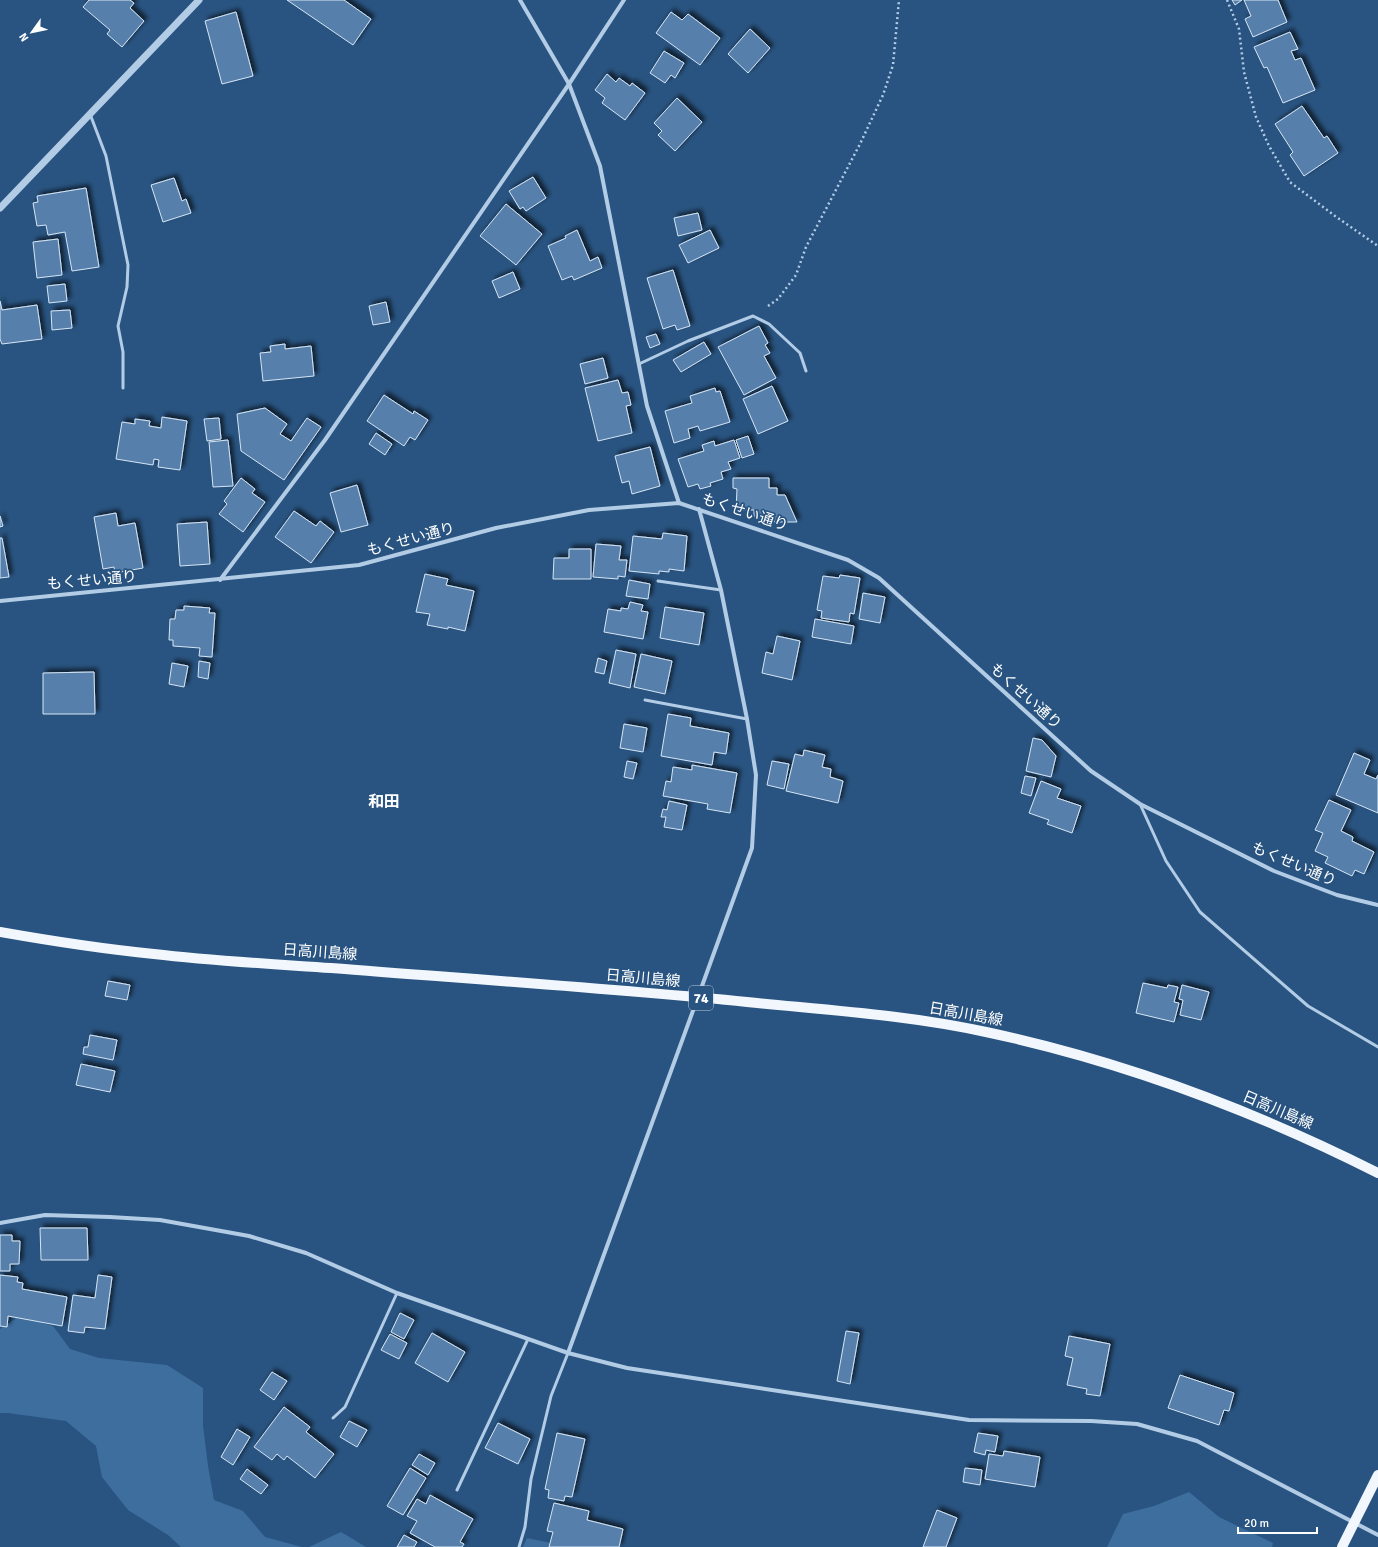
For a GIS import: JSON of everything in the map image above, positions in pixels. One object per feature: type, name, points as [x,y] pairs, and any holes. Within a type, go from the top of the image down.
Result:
[{"type":"main road","name":"日高川島線","points":[[0,932],[60,943],[158,955],[698,997],[898,1018],[983,1031],[1065,1051],[1143,1075],[1221,1102],[1299,1135],[1378,1173]]},
{"type":"main road","points":[[1342,1547],[1378,1475]]},
{"type":"street","points":[[0,208],[199,0]]},
{"type":"street","points":[[520,0],[569,84],[600,166],[647,406],[679,503]]},
{"type":"street","points":[[220,580],[325,440],[569,84],[624,0]]},
{"type":"street","name":"もくせい通り","points":[[0,601],[359,565],[504,527],[589,510],[679,503],[848,560],[879,578],[1091,771],[1140,804],[1274,871],[1337,896],[1378,905]]},
{"type":"street","points":[[568,1353],[752,848],[756,775],[747,719],[721,590],[699,509]]},
{"type":"street","points":[[0,1223],[45,1215],[110,1217],[160,1220],[249,1236],[306,1252],[397,1293],[568,1353],[627,1368],[969,1420],[1091,1421],[1137,1424],[1197,1441],[1378,1535]]},
{"type":"lane","points":[[90,114],[106,156],[128,266],[127,288],[118,326],[123,352],[123,388]]},
{"type":"lane","points":[[639,364],[688,341],[752,316],[769,324],[800,353],[806,371]]},
{"type":"lane","points":[[658,581],[721,590]]},
{"type":"lane","points":[[645,700],[747,719]]},
{"type":"lane","points":[[1140,804],[1166,861],[1200,912],[1308,1006],[1378,1047]]},
{"type":"lane","points":[[333,1418],[345,1407],[397,1293]]},
{"type":"lane","points":[[457,1490],[528,1339]]},
{"type":"lane","points":[[519,1547],[525,1527],[531,1479],[551,1396],[568,1353]]},
{"type":"path","points":[[752,316],[778,300],[796,275],[806,247],[860,144],[883,95],[893,65],[899,0]]},
{"type":"path","points":[[1227,0],[1239,29],[1244,72],[1256,117],[1269,146],[1290,182],[1378,246]]},
{"type":"shaded area","points":[[19,1316],[53,1326],[70,1349],[99,1358],[167,1365],[203,1388],[203,1426],[214,1500],[243,1511],[265,1537],[302,1547],[181,1547],[168,1535],[128,1510],[102,1477],[96,1446],[66,1421],[0,1413],[0,1329]]},
{"type":"shaded area","points":[[1189,1492],[1219,1517],[1273,1543],[1272,1547],[1107,1547],[1123,1514],[1154,1506]]},
{"type":"shaded area","points":[[341,1532],[366,1547],[309,1547]]},
{"type":"shaded area","points":[[527,1538],[555,1544],[577,1547],[523,1547]]},
{"type":"building","points":[[89,0],[130,0],[134,3],[130,8],[144,21],[122,47],[107,34],[110,30],[83,7]]},
{"type":"building","points":[[287,0],[344,0],[371,19],[353,45]]},
{"type":"building","points":[[1232,0],[1242,0],[1235,5]]},
{"type":"building","points":[[1244,0],[1278,0],[1287,22],[1253,37],[1245,19],[1251,16]]},
{"type":"building","points":[[236,12],[253,76],[222,84],[205,21]]},
{"type":"building","points":[[671,12],[682,20],[688,14],[720,38],[700,65],[656,33]]},
{"type":"building","points":[[750,29],[770,48],[748,73],[728,54]]},
{"type":"building","points":[[1290,32],[1298,49],[1291,51],[1295,60],[1301,58],[1315,90],[1283,103],[1267,67],[1264,68],[1254,47]]},
{"type":"building","points":[[664,51],[684,63],[675,78],[671,75],[665,83],[650,73]]},
{"type":"building","points":[[607,74],[616,82],[619,78],[630,86],[632,83],[645,93],[625,120],[602,103],[605,98],[595,90]]},
{"type":"building","points":[[677,98],[702,122],[675,151],[658,135],[662,131],[654,123]]},
{"type":"building","points":[[1302,106],[1324,138],[1327,136],[1338,153],[1304,176],[1290,155],[1293,152],[1275,124]]},
{"type":"building","points":[[533,177],[546,198],[526,211],[523,207],[520,209],[509,191]]},
{"type":"building","points":[[174,178],[182,201],[186,199],[191,213],[163,222],[151,185]]},
{"type":"building","points":[[86,188],[99,267],[72,271],[65,232],[48,235],[46,225],[37,226],[33,203],[38,202],[37,196]]},
{"type":"building","points":[[506,204],[542,234],[516,265],[480,236]]},
{"type":"building","points":[[698,213],[702,230],[678,236],[674,218]]},
{"type":"building","points":[[577,230],[590,261],[598,257],[602,268],[574,280],[572,276],[562,280],[548,246],[566,238],[565,236]]},
{"type":"building","points":[[710,230],[719,248],[688,263],[679,245]]},
{"type":"building","points":[[58,239],[62,275],[37,278],[33,242]]},
{"type":"building","points":[[673,270],[690,326],[677,330],[675,325],[663,329],[647,278]]},
{"type":"building","points":[[513,272],[520,289],[499,298],[492,281]]},
{"type":"building","points":[[65,284],[67,301],[49,303],[47,286]]},
{"type":"building","points":[[0,301],[2,310],[37,305],[42,339],[2,344],[0,339]]},
{"type":"building","points":[[386,302],[390,322],[373,325],[369,306]]},
{"type":"building","points":[[70,310],[72,328],[52,330],[51,311]]},
{"type":"building","points":[[759,326],[768,343],[765,345],[770,353],[764,356],[776,378],[744,395],[718,347]]},
{"type":"building","points":[[656,334],[660,344],[650,348],[646,337]]},
{"type":"building","points":[[704,342],[711,354],[681,372],[673,360]]},
{"type":"building","points":[[285,344],[285,349],[311,346],[314,376],[263,381],[260,353],[271,352],[270,346]]},
{"type":"building","points":[[603,358],[608,378],[585,384],[580,364]]},
{"type":"building","points":[[618,380],[622,393],[628,392],[631,405],[626,406],[632,433],[598,441],[585,388]]},
{"type":"building","points":[[772,386],[788,421],[758,434],[743,399]]},
{"type":"building","points":[[715,388],[716,392],[720,391],[730,422],[700,431],[698,426],[688,429],[690,438],[674,443],[665,411],[692,403],[690,396]]},
{"type":"building","points":[[384,395],[413,414],[414,411],[428,420],[415,440],[410,437],[404,446],[367,421]]},
{"type":"building","points":[[265,408],[287,424],[280,434],[291,441],[307,418],[321,427],[284,480],[241,451],[237,414]]},
{"type":"building","points":[[162,417],[187,421],[180,470],[158,467],[159,460],[154,459],[153,465],[116,459],[122,422],[135,424],[135,419],[150,421],[149,426],[161,428]]},
{"type":"building","points":[[219,418],[221,439],[207,441],[204,419]]},
{"type":"building","points":[[376,433],[392,444],[385,455],[369,444]]},
{"type":"building","points":[[748,436],[754,454],[742,458],[736,440]]},
{"type":"building","points":[[228,440],[233,486],[213,487],[209,442]]},
{"type":"building","points":[[734,440],[740,458],[728,462],[731,469],[721,472],[723,479],[710,483],[711,486],[700,489],[698,484],[688,487],[678,459],[704,451],[702,445],[714,441],[715,446]]},
{"type":"building","points":[[650,447],[660,486],[632,494],[629,481],[622,483],[615,456]]},
{"type":"building","points":[[241,478],[255,489],[252,493],[265,502],[243,532],[219,514],[227,504],[224,501]]},
{"type":"building","points":[[733,478],[769,478],[769,488],[777,488],[777,495],[785,495],[797,522],[775,522],[754,516],[754,510],[736,510],[737,489],[733,488]]},
{"type":"building","points":[[357,485],[368,525],[341,532],[330,493]]},
{"type":"building","points":[[294,511],[316,526],[320,521],[334,532],[311,563],[275,537]]},
{"type":"building","points":[[116,513],[118,526],[135,523],[143,568],[115,573],[114,567],[103,569],[94,517]]},
{"type":"building","points":[[0,516],[3,526],[0,527]]},
{"type":"building","points":[[207,522],[210,564],[180,566],[177,524]]},
{"type":"building","points":[[663,533],[687,536],[684,571],[669,569],[669,572],[659,571],[659,574],[629,571],[633,536],[662,539]]},
{"type":"building","points":[[0,538],[2,538],[9,577],[0,578]]},
{"type":"building","points":[[596,544],[621,546],[619,560],[627,560],[625,577],[618,576],[618,579],[593,577]]},
{"type":"building","points":[[569,549],[591,549],[591,579],[553,579],[554,558],[569,558]]},
{"type":"building","points":[[425,574],[448,579],[446,585],[474,591],[465,631],[448,627],[448,629],[427,625],[430,614],[416,612]]},
{"type":"building","points":[[840,575],[860,578],[854,614],[850,613],[849,622],[821,618],[822,611],[817,610],[823,576],[839,578]]},
{"type":"building","points":[[629,580],[650,584],[648,599],[626,596]]},
{"type":"building","points":[[863,593],[885,597],[880,623],[859,619]]},
{"type":"building","points":[[630,602],[643,605],[641,611],[648,612],[643,639],[604,632],[608,609],[621,611],[621,608],[628,609]]},
{"type":"building","points":[[184,606],[210,608],[209,613],[215,613],[212,657],[199,656],[200,648],[173,646],[173,640],[169,640],[170,619],[175,619],[176,610],[184,610]]},
{"type":"building","points":[[665,607],[704,613],[699,645],[660,638]]},
{"type":"building","points":[[815,619],[854,626],[851,644],[812,637]]},
{"type":"building","points":[[777,636],[800,641],[792,680],[762,673],[766,652],[773,654]]},
{"type":"building","points":[[616,650],[636,654],[630,688],[609,683]]},
{"type":"building","points":[[641,654],[672,661],[665,694],[634,687]]},
{"type":"building","points":[[598,658],[607,661],[604,674],[595,672]]},
{"type":"building","points":[[199,661],[210,663],[208,679],[198,677]]},
{"type":"building","points":[[172,663],[188,666],[184,687],[169,684]]},
{"type":"building","points":[[94,672],[95,714],[43,714],[43,673]]},
{"type":"building","points":[[668,714],[691,718],[690,726],[729,733],[726,754],[714,752],[712,765],[661,756]]},
{"type":"building","points":[[624,724],[647,728],[643,752],[620,748]]},
{"type":"building","points":[[1033,738],[1042,740],[1056,756],[1051,777],[1026,771]]},
{"type":"building","points":[[804,750],[825,755],[822,767],[831,769],[830,777],[843,781],[838,803],[786,791],[795,754],[803,756]]},
{"type":"building","points":[[1354,753],[1370,760],[1364,774],[1376,779],[1378,775],[1378,813],[1336,795]]},
{"type":"building","points":[[627,761],[637,763],[633,779],[624,777]]},
{"type":"building","points":[[772,761],[789,764],[784,789],[767,785]]},
{"type":"building","points":[[692,765],[737,773],[730,813],[707,809],[708,804],[663,796],[666,781],[671,782],[673,767],[692,770]]},
{"type":"building","points":[[1025,776],[1036,778],[1031,796],[1021,793]]},
{"type":"building","points":[[1041,781],[1061,789],[1057,798],[1081,806],[1072,833],[1047,824],[1049,820],[1029,813]]},
{"type":"building","points":[[1329,800],[1351,810],[1341,831],[1353,837],[1352,841],[1374,852],[1364,874],[1355,870],[1352,876],[1325,863],[1328,857],[1315,851],[1323,833],[1315,830]]},
{"type":"building","points":[[669,801],[687,805],[682,830],[664,827],[666,817],[661,817],[663,809],[667,810]]},
{"type":"building","points":[[108,981],[130,985],[127,1000],[105,996]]},
{"type":"building","points":[[1143,983],[1167,988],[1168,985],[1178,987],[1174,1002],[1179,1003],[1174,1022],[1136,1013]]},
{"type":"building","points":[[1182,985],[1209,992],[1201,1020],[1180,1015],[1183,1000],[1179,999]]},
{"type":"building","points":[[90,1035],[117,1040],[113,1060],[83,1054],[84,1047],[88,1047]]},
{"type":"building","points":[[81,1064],[115,1071],[110,1092],[76,1085]]},
{"type":"building","points":[[40,1228],[87,1228],[88,1260],[41,1260]]},
{"type":"building","points":[[0,1235],[12,1235],[12,1241],[20,1241],[19,1264],[10,1264],[10,1271],[0,1271]]},
{"type":"building","points":[[0,1275],[18,1277],[17,1282],[23,1283],[22,1289],[67,1297],[62,1326],[8,1316],[7,1327],[0,1326]]},
{"type":"building","points":[[98,1275],[112,1277],[105,1329],[85,1327],[84,1333],[68,1331],[73,1295],[95,1298]]},
{"type":"building","points":[[400,1313],[414,1320],[404,1339],[391,1332]]},
{"type":"building","points":[[846,1331],[859,1333],[850,1384],[837,1381]]},
{"type":"building","points":[[432,1333],[465,1352],[448,1382],[415,1363]]},
{"type":"building","points":[[390,1334],[407,1343],[399,1359],[381,1350]]},
{"type":"building","points":[[1069,1336],[1110,1344],[1100,1396],[1086,1394],[1087,1389],[1067,1385],[1073,1358],[1065,1356]]},
{"type":"building","points":[[272,1372],[287,1381],[274,1400],[260,1390]]},
{"type":"building","points":[[1180,1375],[1234,1393],[1229,1411],[1224,1410],[1219,1425],[1168,1408]]},
{"type":"building","points":[[284,1407],[310,1427],[306,1432],[334,1454],[315,1478],[287,1456],[284,1460],[277,1454],[272,1460],[254,1447]]},
{"type":"building","points":[[349,1421],[367,1430],[357,1447],[340,1437]]},
{"type":"building","points":[[498,1423],[530,1439],[518,1464],[485,1448]]},
{"type":"building","points":[[237,1429],[250,1437],[233,1465],[221,1457]]},
{"type":"building","points":[[557,1433],[585,1439],[572,1497],[565,1496],[564,1501],[548,1498],[549,1490],[545,1489]]},
{"type":"building","points":[[978,1433],[998,1436],[995,1452],[986,1450],[985,1455],[974,1452]]},
{"type":"building","points":[[1004,1451],[1040,1457],[1035,1487],[985,1479],[989,1454],[1003,1456]]},
{"type":"building","points":[[419,1454],[435,1463],[428,1475],[412,1465]]},
{"type":"building","points":[[410,1468],[426,1478],[403,1515],[387,1506]]},
{"type":"building","points":[[965,1468],[982,1470],[980,1485],[963,1482]]},
{"type":"building","points":[[247,1469],[268,1485],[261,1494],[240,1479]]},
{"type":"building","points":[[430,1495],[473,1519],[460,1542],[464,1544],[462,1547],[435,1547],[410,1533],[417,1521],[407,1516],[417,1499],[426,1504]]},
{"type":"building","points":[[554,1503],[589,1511],[587,1520],[623,1529],[619,1547],[549,1547],[553,1532],[547,1531]]},
{"type":"building","points":[[937,1510],[957,1518],[946,1547],[923,1547]]},
{"type":"building","points":[[404,1535],[417,1542],[414,1547],[397,1547]]},
{"type":"district","name":"和田","points":[[384,801]]}]
